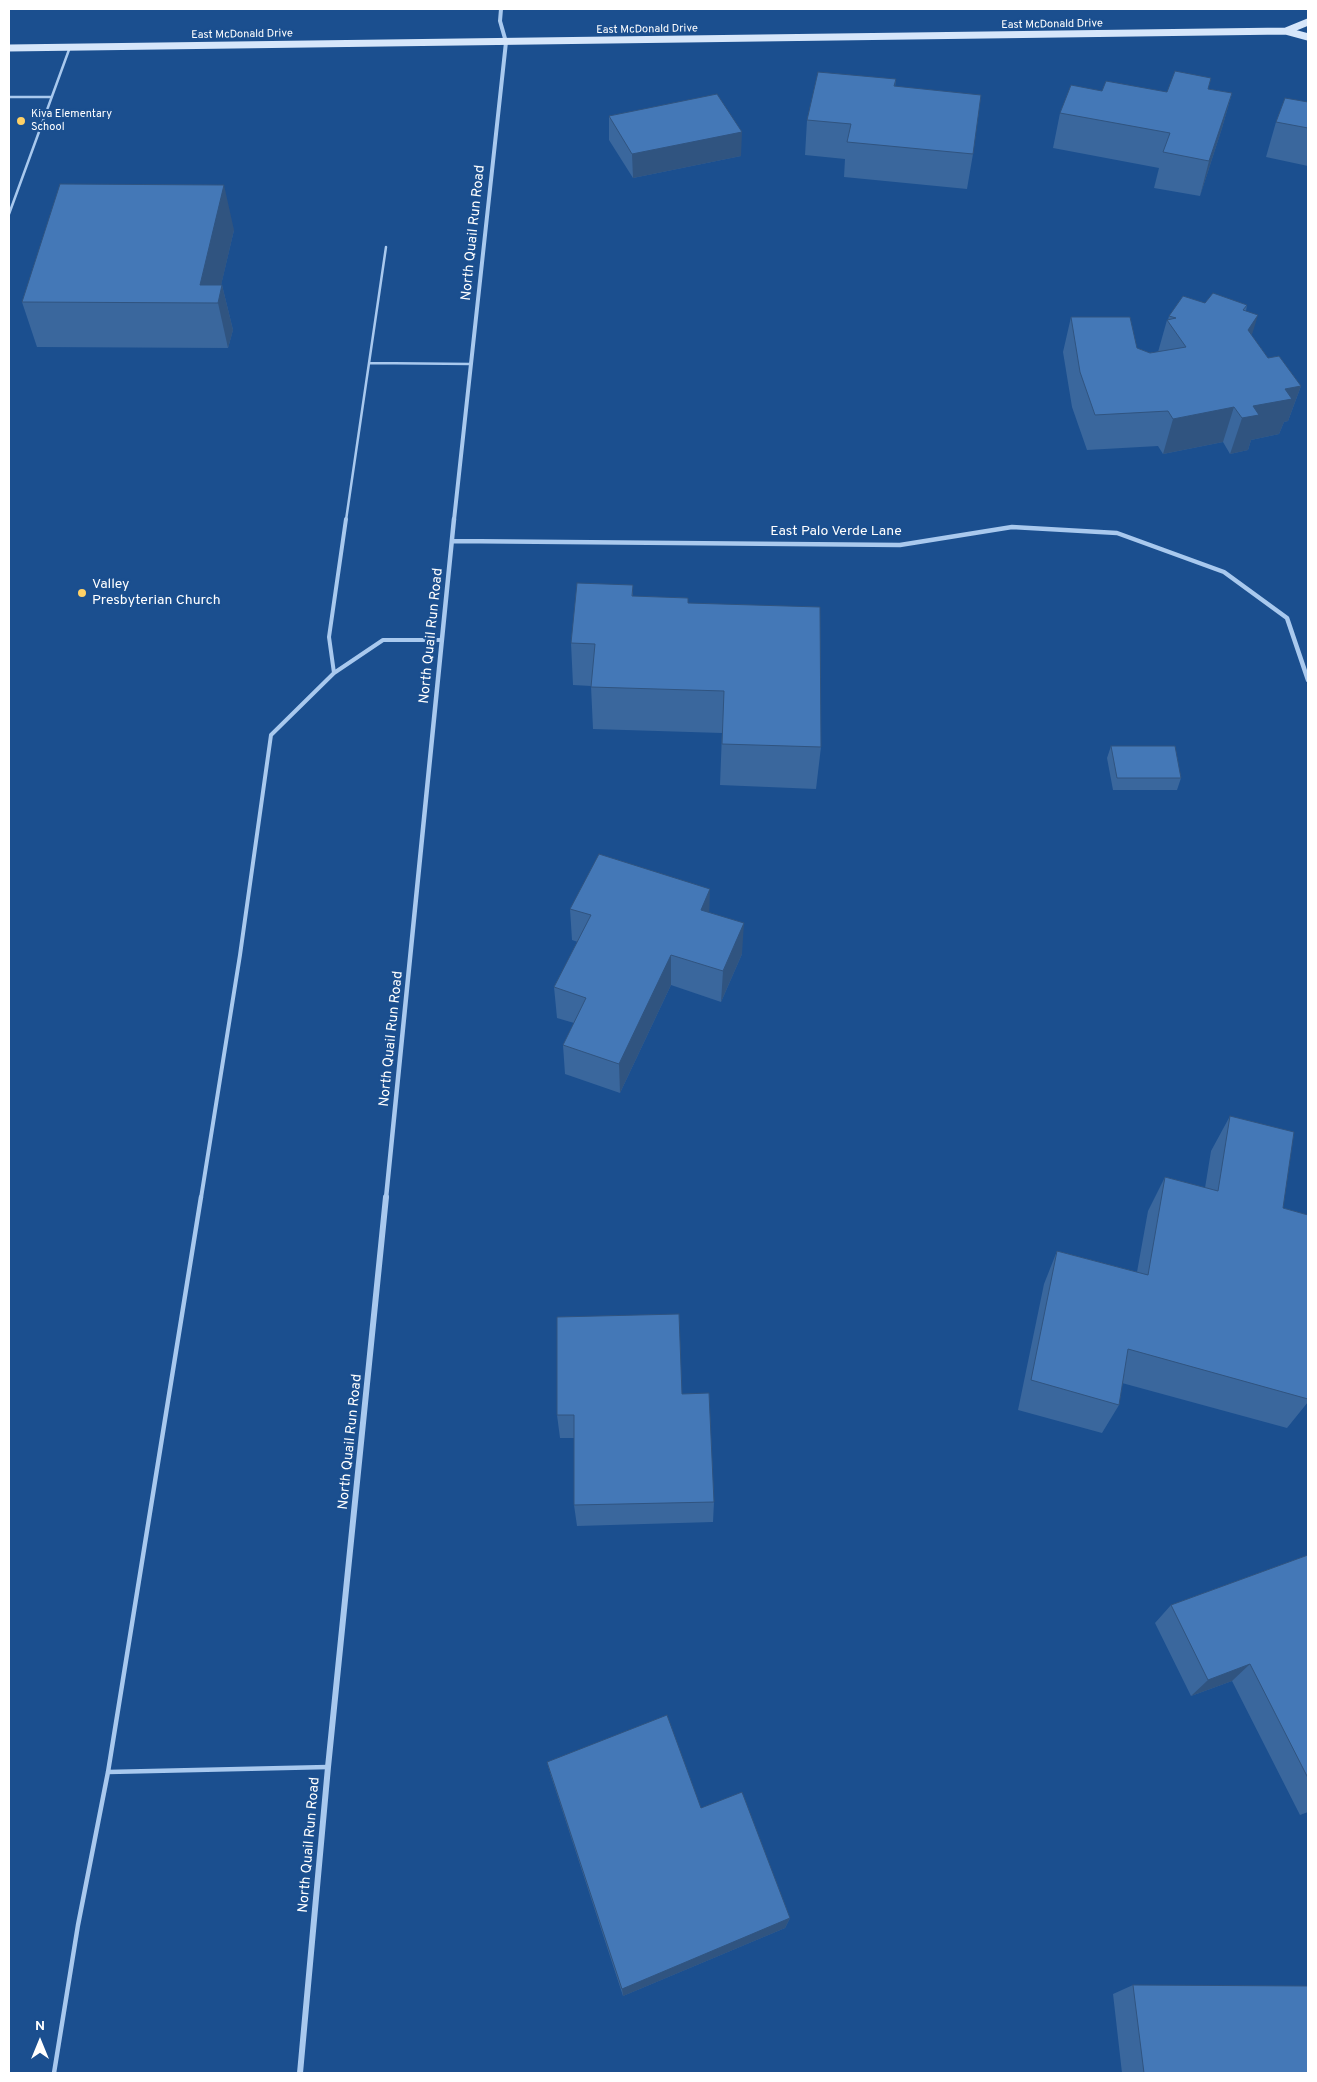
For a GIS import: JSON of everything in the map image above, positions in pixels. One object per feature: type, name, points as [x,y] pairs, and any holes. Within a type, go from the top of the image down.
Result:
[{"type":"street","name":"North Quail Run Road","points":[[300,2073],[328,1767],[452,541],[506,42],[500,21],[501,9]]},
{"type":"street","name":"East McDonald Drive","points":[[1286,31],[1308,22]]},
{"type":"street","name":"East McDonald Drive","points":[[9,48],[1286,31],[1308,37]]},
{"type":"street","name":"East Palo Verde Lane","points":[[452,541],[900,545],[1012,527],[1117,533],[1224,572],[1287,618],[1308,680]]},
{"type":"lane","points":[[9,214],[70,47]]},
{"type":"lane","points":[[9,97],[51,97]]},
{"type":"lane","points":[[334,674],[329,637],[386,247]]},
{"type":"lane","points":[[369,363],[472,364]]},
{"type":"lane","points":[[54,2073],[78,1925],[108,1772],[240,955],[271,735],[334,674],[383,640],[442,640]]},
{"type":"lane","points":[[108,1772],[328,1767]]},
{"type":"building","points":[[1175,71],[1211,78],[1208,89],[1232,93],[1209,161],[1163,152],[1170,133],[1060,113],[1071,85],[1102,91],[1106,81],[1167,92]]},
{"type":"building","points":[[818,72],[896,79],[894,86],[981,95],[973,154],[847,142],[851,124],[807,120]]},
{"type":"building","points":[[717,94],[742,132],[632,154],[609,116]]},
{"type":"building","points":[[1285,98],[1308,102],[1308,128],[1276,122]]},
{"type":"building","points":[[60,184],[224,185],[200,285],[222,285],[218,303],[22,302]]},
{"type":"building","points":[[1213,293],[1247,305],[1243,310],[1258,315],[1248,330],[1268,358],[1279,356],[1301,386],[1285,389],[1292,399],[1253,406],[1259,415],[1242,418],[1234,407],[1173,419],[1168,411],[1095,415],[1080,372],[1071,317],[1130,317],[1137,348],[1150,353],[1186,347],[1167,320],[1176,318],[1169,316],[1183,296],[1205,303]]},
{"type":"building","points":[[577,583],[633,585],[632,596],[688,598],[688,603],[820,607],[821,747],[722,744],[724,691],[591,687],[595,644],[571,643]]},
{"type":"building","points":[[1111,746],[1175,746],[1181,778],[1117,778]]},
{"type":"building","points":[[599,854],[710,889],[701,910],[744,923],[723,971],[671,955],[619,1064],[563,1045],[586,998],[554,987],[591,915],[570,909]]},
{"type":"building","points":[[1230,1116],[1294,1132],[1283,1208],[1308,1215],[1308,1399],[1128,1349],[1119,1405],[1031,1380],[1057,1251],[1148,1275],[1165,1177],[1218,1191]]},
{"type":"building","points":[[679,1314],[682,1394],[709,1393],[714,1502],[574,1505],[574,1415],[557,1415],[557,1317]]},
{"type":"building","points":[[1308,1555],[1308,1778],[1250,1664],[1208,1680],[1171,1605]]},
{"type":"building","points":[[667,1715],[701,1808],[742,1792],[790,1918],[622,1989],[547,1762]]},
{"type":"building","points":[[1133,1985],[1308,1986],[1308,2073],[1144,2073]]},
{"type":"place","name":"Kiva Elementary School","points":[[21,121]]},
{"type":"place","name":"Valley Presbyterian Church","points":[[82,593]]}]
